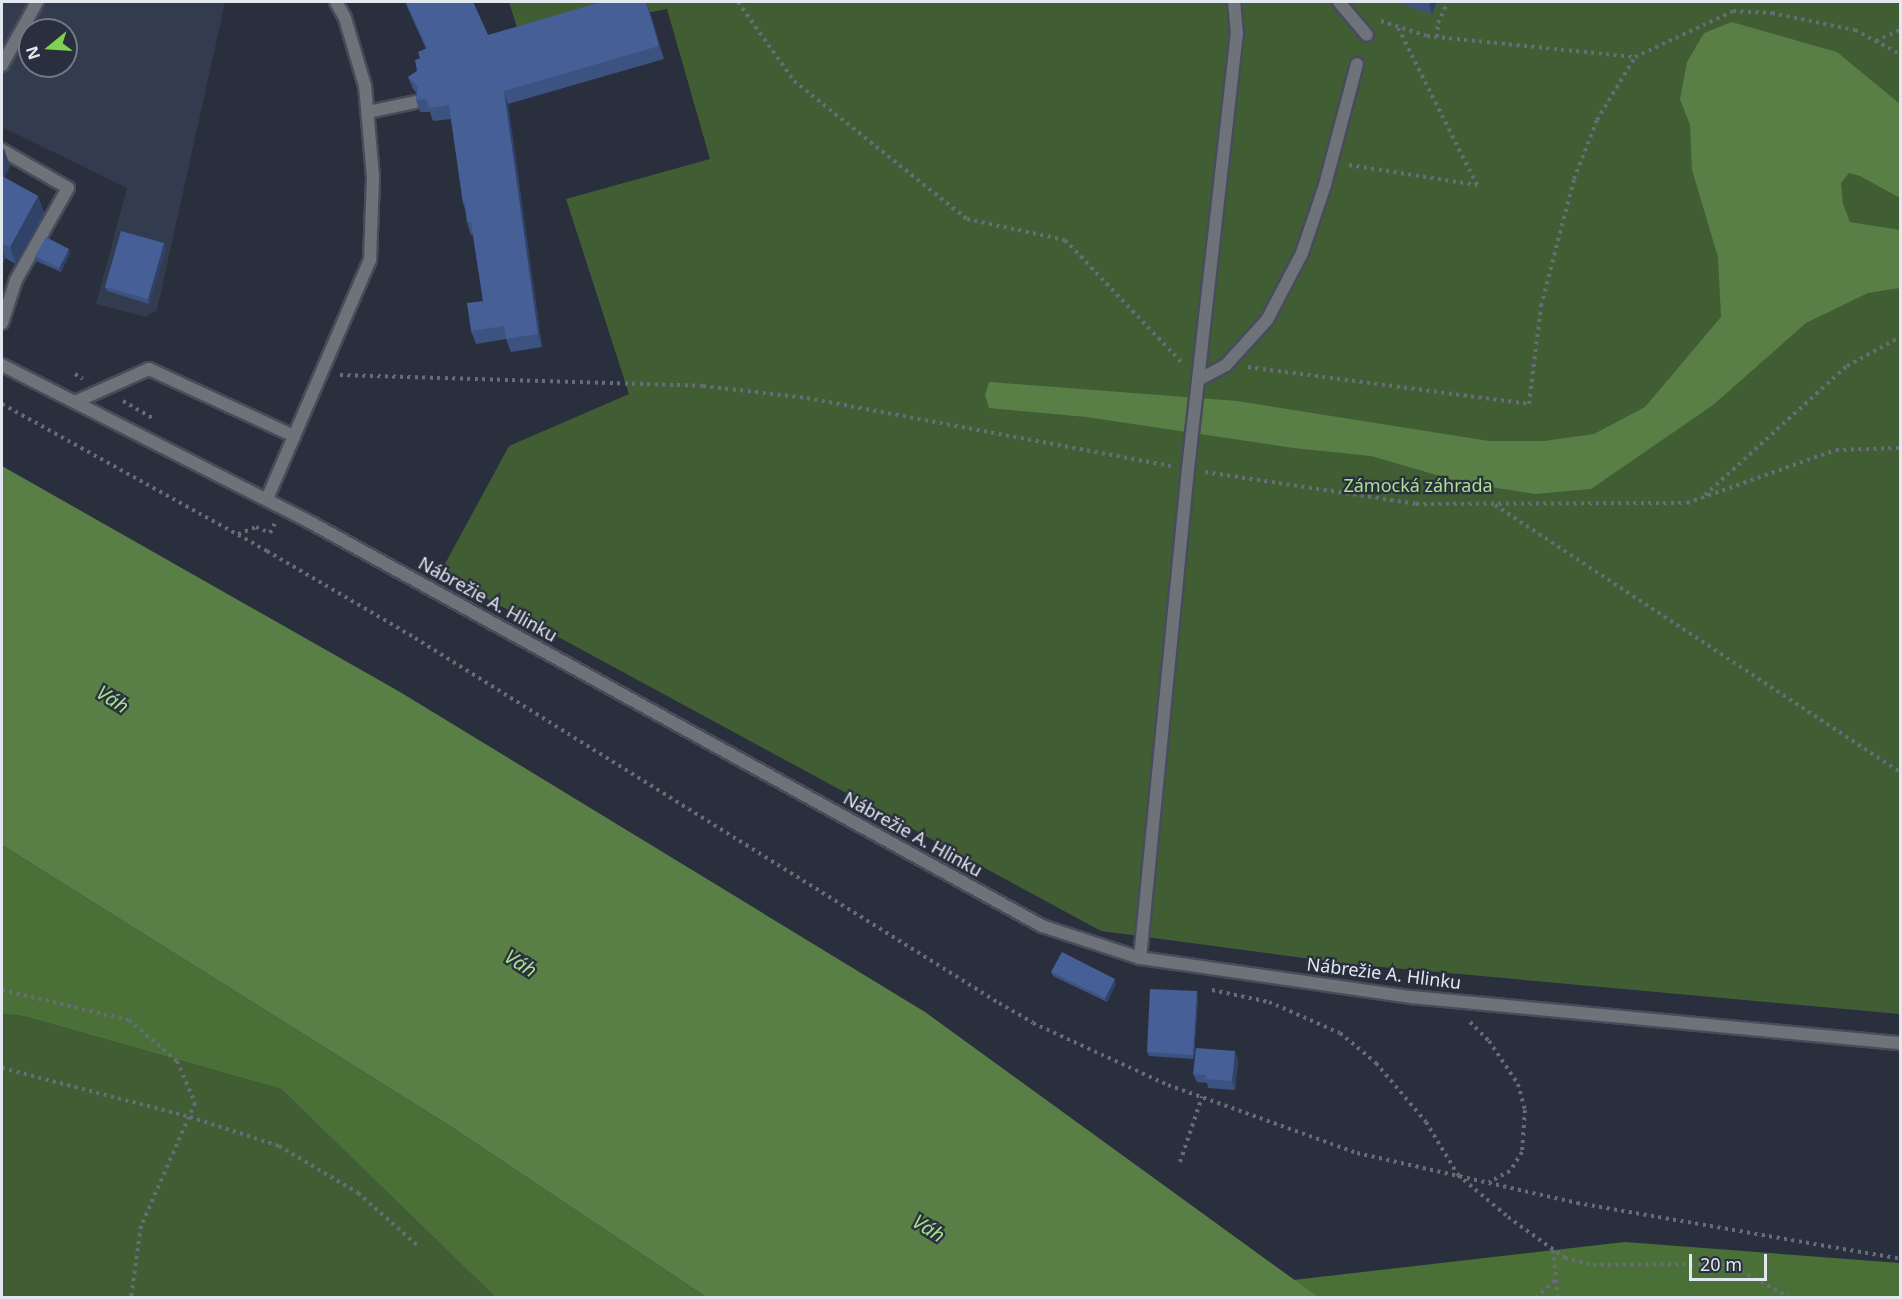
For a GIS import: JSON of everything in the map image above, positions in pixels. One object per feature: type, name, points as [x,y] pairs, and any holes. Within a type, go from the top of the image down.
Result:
[{"type":"street","points":[[2,65],[37,2]]},
{"type":"street","points":[[267,499],[370,260],[373,177],[365,86],[345,18],[336,2]]},
{"type":"street","points":[[1140,958],[1188,469],[1237,35],[1234,2]]},
{"type":"street","points":[[1339,2],[1367,35]]},
{"type":"street","points":[[1198,385],[1226,365],[1266,320],[1302,253],[1331,163],[1357,64]]},
{"type":"street","points":[[368,112],[415,102]]},
{"type":"street","points":[[2,150],[68,188],[16,280],[2,323]]},
{"type":"street","name":"Nábrežie A. Hlinku","points":[[2,365],[267,499],[1042,926],[1140,958],[1449,1001],[1900,1043]]},
{"type":"street","points":[[75,402],[149,369],[294,436]]},
{"type":"path","points":[[738,2],[794,81],[967,219],[1065,240],[1198,385]]},
{"type":"path","points":[[1437,37],[1438,23],[1448,2]]},
{"type":"path","points":[[1372,18],[1437,37],[1635,57],[1733,11],[1772,14],[1855,30],[1900,54]]},
{"type":"path","points":[[1331,163],[1477,185],[1397,27]]},
{"type":"path","points":[[1876,41],[1900,30]]},
{"type":"path","points":[[1226,365],[1529,404],[1542,306],[1574,179],[1598,120],[1635,57]]},
{"type":"path","points":[[1702,498],[1847,366],[1900,337]]},
{"type":"path","points":[[321,374],[704,386],[807,398],[1188,469],[1416,504],[1687,503],[1836,450],[1900,448]]},
{"type":"path","points":[[2,404],[237,534],[456,663],[999,1003],[1044,1028],[1168,1085],[1357,1153],[1576,1203],[1900,1259]]},
{"type":"path","points":[[1494,504],[1900,772]]},
{"type":"path","points":[[237,534],[256,526],[270,533],[275,523]]},
{"type":"path","points":[[1201,987],[1269,1002],[1340,1033],[1376,1063],[1426,1122],[1458,1175],[1565,1258],[1593,1265],[1728,1264],[1791,1298]]},
{"type":"path","points":[[2,990],[129,1020],[177,1061],[195,1103],[141,1226],[130,1298]]},
{"type":"path","points":[[1449,1001],[1489,1041],[1518,1084],[1525,1110],[1522,1152],[1510,1171],[1488,1182]]},
{"type":"path","points":[[2,1068],[190,1117],[279,1146],[358,1193],[417,1245]]},
{"type":"path","points":[[1180,1162],[1202,1098]]},
{"type":"path","points":[[1553,1250],[1558,1298]]},
{"type":"path","points":[[1536,1298],[1556,1280]]},
{"type":"shaded area","points":[[2,2],[225,2],[157,310],[146,317],[96,304],[127,188],[2,127]]},
{"type":"shaded area","points":[[2,845],[450,1126],[706,1297],[495,1297],[281,1089],[23,1016],[2,1014]]},
{"type":"shaded area","points":[[1625,1242],[1900,1263],[1900,1297],[1318,1298],[1293,1280]]},
{"type":"green space","name":"Zámocká záhrada","points":[[509,2],[1900,2],[1900,1014],[1348,964],[1101,931],[440,573],[509,446],[629,394],[566,199],[710,159],[667,9],[520,37]]},
{"type":"green space","points":[[2,1014],[23,1016],[281,1089],[495,1297],[2,1298]]},
{"type":"water","points":[[1732,22],[1837,52],[1900,104],[1900,198],[1860,176],[1849,173],[1841,183],[1843,204],[1850,222],[1900,230],[1900,288],[1868,293],[1806,323],[1713,405],[1591,489],[1535,494],[1464,483],[1371,456],[1293,448],[1086,417],[989,408],[985,395],[989,382],[1237,401],[1489,441],[1544,441],[1594,434],[1645,407],[1721,317],[1718,257],[1692,170],[1690,125],[1680,99],[1687,62],[1704,33]]},
{"type":"water","name":"Váh","points":[[2,466],[400,692],[925,1012],[1318,1297],[706,1297],[450,1126],[2,845]]},
{"type":"building","points":[[406,2],[473,2],[488,35],[601,2],[646,2],[659,46],[504,91],[538,334],[506,339],[504,326],[471,331],[467,303],[483,301],[471,222],[467,222],[465,203],[463,203],[449,105],[429,108],[426,99],[416,100],[418,87],[408,77],[417,71],[415,60],[420,58],[418,52],[427,48]]},
{"type":"building","points":[[2,176],[38,196],[10,247],[2,243]]},
{"type":"building","points":[[121,231],[164,243],[148,299],[105,287]]},
{"type":"building","points":[[46,237],[69,249],[59,268],[35,256]]},
{"type":"building","points":[[1062,952],[1115,979],[1105,998],[1051,972]]},
{"type":"building","points":[[1150,989],[1197,991],[1193,1055],[1147,1052]]},
{"type":"building","points":[[1196,1048],[1235,1051],[1232,1081],[1205,1079],[1206,1075],[1193,1074]]}]
